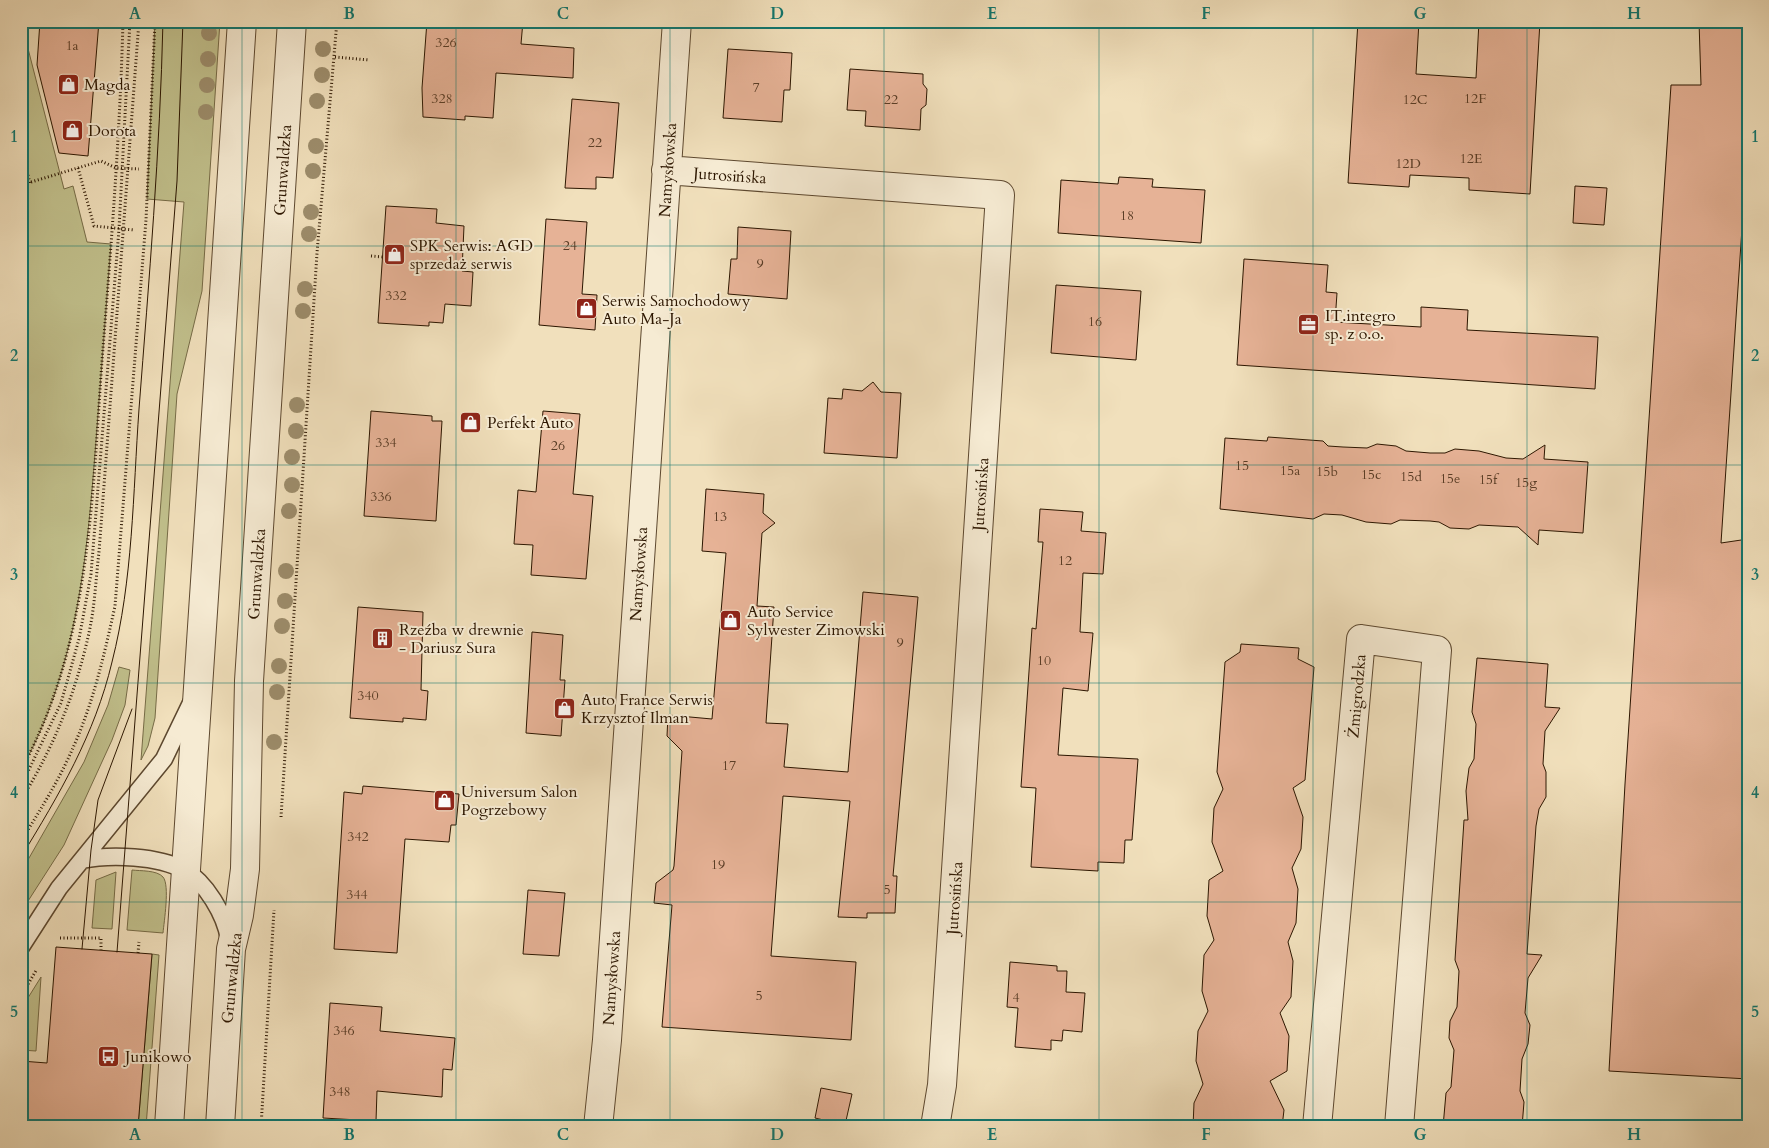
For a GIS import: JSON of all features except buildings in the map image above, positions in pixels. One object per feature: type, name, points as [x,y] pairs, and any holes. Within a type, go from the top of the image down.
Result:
[{"type":"street","points":[[169,1127],[242,21]]},
{"type":"street","name":"Grunwaldzka","points":[[220,1127],[231,949],[239,915],[245,869],[249,681],[292,21]]},
{"type":"street","name":"Namysłowska","points":[[598,1127],[607,1040],[677,21]]},
{"type":"street","name":"Jutrosińska","points":[[666,170],[1000,195],[942,1075],[935,1127]]},
{"type":"street","name":"Żmigrodzka","points":[[1317,1127],[1361,640],[1437,650],[1399,1127]]},
{"type":"lane","points":[[21,947],[43,910],[164,759],[188,710],[199,677]]},
{"type":"lane","points":[[82,860],[103,857],[125,857],[166,863],[185,870],[204,889],[219,909],[227,929],[231,949]]},
{"type":"path","points":[[21,770],[54,700],[78,610],[94,464],[116,168],[123,21]]},
{"type":"path","points":[[21,786],[61,703],[85,611],[94,538],[119,228],[130,21]]},
{"type":"path","points":[[21,800],[42,765],[61,724],[80,669],[90,627],[99,552],[125,229],[138,21]]},
{"type":"path","points":[[21,841],[72,751],[86,717],[102,666],[115,606],[146,220],[155,21]]},
{"type":"path","points":[[280,822],[317,263],[336,21]]},
{"type":"path","points":[[334,57],[369,60]]},
{"type":"path","points":[[21,148],[30,183]]},
{"type":"path","points":[[21,185],[102,161],[116,168],[139,169]]},
{"type":"path","points":[[78,168],[94,226],[134,230]]},
{"type":"path","points":[[371,256],[383,257]]},
{"type":"path","points":[[261,1127],[275,901]]},
{"type":"path","points":[[57,941],[61,936],[102,938],[100,950]]},
{"type":"path","points":[[138,954],[139,942]]},
{"type":"path","points":[[21,996],[40,965]]},
{"type":"shaded area","points":[[21,21],[29,21],[23,29],[64,189],[73,186],[87,242],[111,244],[93,484],[76,610],[56,691],[40,731],[21,770]]},
{"type":"shaded area","points":[[155,21],[220,21],[202,291],[177,394],[155,718],[148,746],[141,760],[184,202],[147,199]]},
{"type":"shaded area","points":[[119,667],[130,670],[125,705],[112,740],[64,845],[21,912],[21,872],[84,762],[108,705]]},
{"type":"shaded area","points":[[132,870],[153,872],[163,877],[165,881],[166,895],[163,933],[127,930]]},
{"type":"shaded area","points":[[116,872],[112,929],[92,928],[96,880]]},
{"type":"shaded area","points":[[152,954],[159,955],[146,1127],[138,1127]]},
{"type":"shaded area","points":[[41,977],[36,1051],[21,1050],[21,1009]]},
{"type":"tram line","points":[[21,857],[62,787],[86,739],[105,689],[119,631],[131,536],[157,167],[163,21]]},
{"type":"tram line","points":[[117,952],[177,181],[183,21]]},
{"type":"tram line","points":[[82,949],[91,850],[98,800],[132,709]]},
{"type":"place","name":"Magda","points":[[68,84]]},
{"type":"place","name":"Dorota","points":[[72,130]]},
{"type":"place","name":"SPK Serwis: AGD sprzedaż serwis","points":[[394,254]]},
{"type":"place","name":"Serwis Samochodowy Auto Ma-Ja","points":[[586,309]]},
{"type":"place","name":"IT.integro sp. z o.o.","points":[[1309,324]]},
{"type":"place","name":"Perfekt Auto","points":[[471,422]]},
{"type":"place","name":"Auto Service Sylwester Zimowski","points":[[731,620]]},
{"type":"place","name":"Rzeźba w drewnie - Dariusz Sura","points":[[383,638]]},
{"type":"place","name":"Auto France Serwis Krzysztof Ilman","points":[[565,708]]},
{"type":"place","name":"Universum Salon Pogrzebowy","points":[[445,800]]},
{"type":"place","name":"Junikowo","points":[[109,1056]]}]
